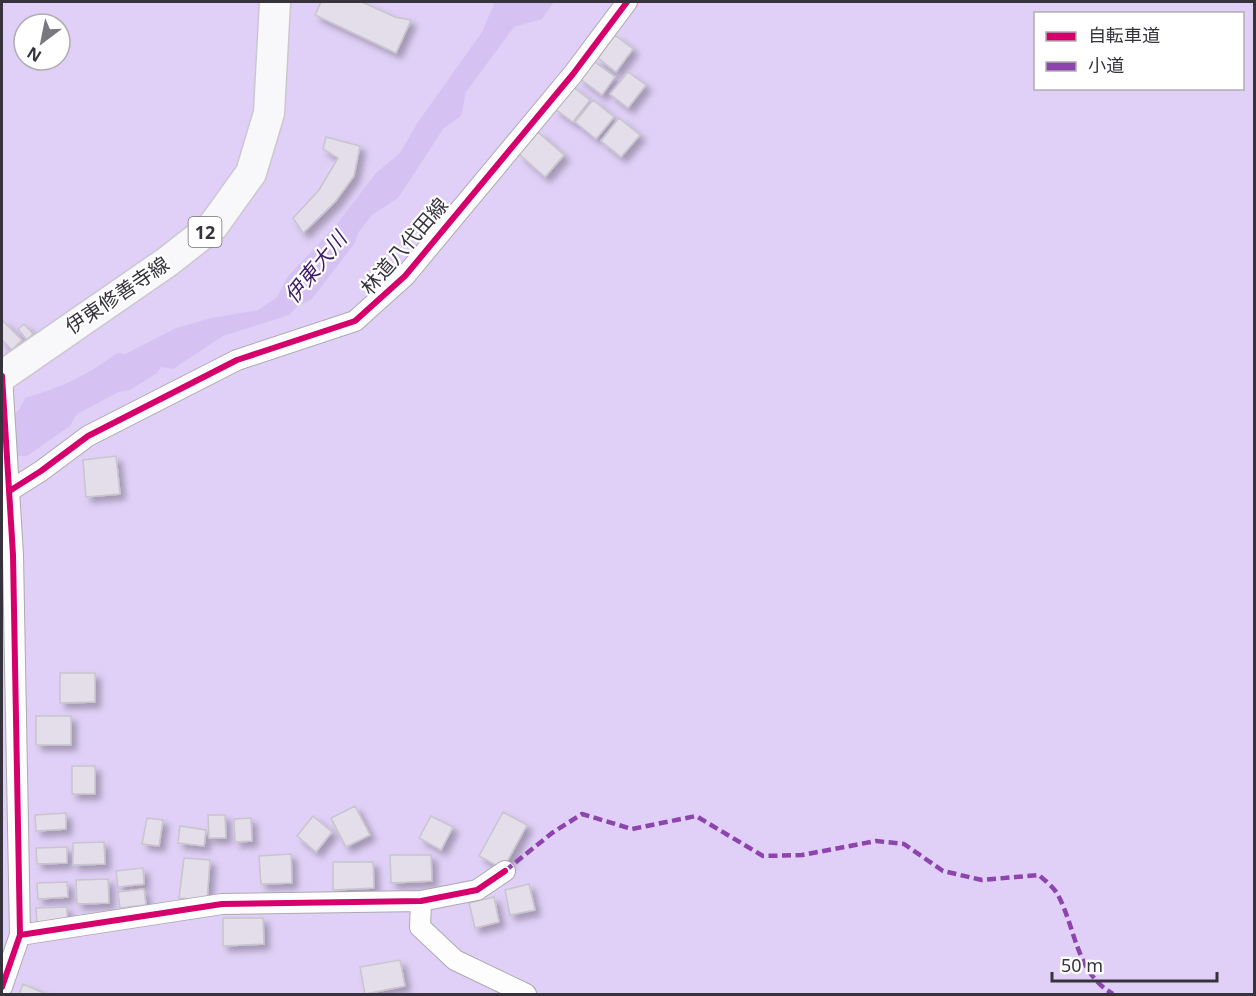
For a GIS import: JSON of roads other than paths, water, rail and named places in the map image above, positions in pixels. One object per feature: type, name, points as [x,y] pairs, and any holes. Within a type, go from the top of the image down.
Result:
[{"type":"main road","name":"伊東修善寺線","points":[[2,376],[167,262],[213,226],[251,173],[269,113],[275,2]]},
{"type":"street","name":"林道八代田線","points":[[11,490],[88,436],[237,360],[355,321],[376,305],[405,276],[573,74],[627,2]]},
{"type":"street","points":[[2,376],[11,490],[20,934],[2,987]]},
{"type":"street","points":[[20,934],[222,904],[421,901],[477,890],[504,872]]},
{"type":"street","points":[[421,901],[420,927],[455,960],[526,994]]},
{"type":"water","name":"伊東大川","points":[[491,2],[554,2],[542,19],[514,27],[466,92],[461,116],[444,128],[398,198],[372,215],[358,233],[355,243],[311,300],[298,306],[289,315],[223,336],[173,369],[161,367],[157,373],[130,390],[119,392],[77,414],[70,426],[27,456],[18,456],[2,477],[2,424],[19,410],[25,398],[73,380],[117,353],[125,354],[176,328],[211,318],[258,310],[277,297],[288,276],[336,225],[376,173],[400,153],[418,122],[482,32],[494,4]]}]
